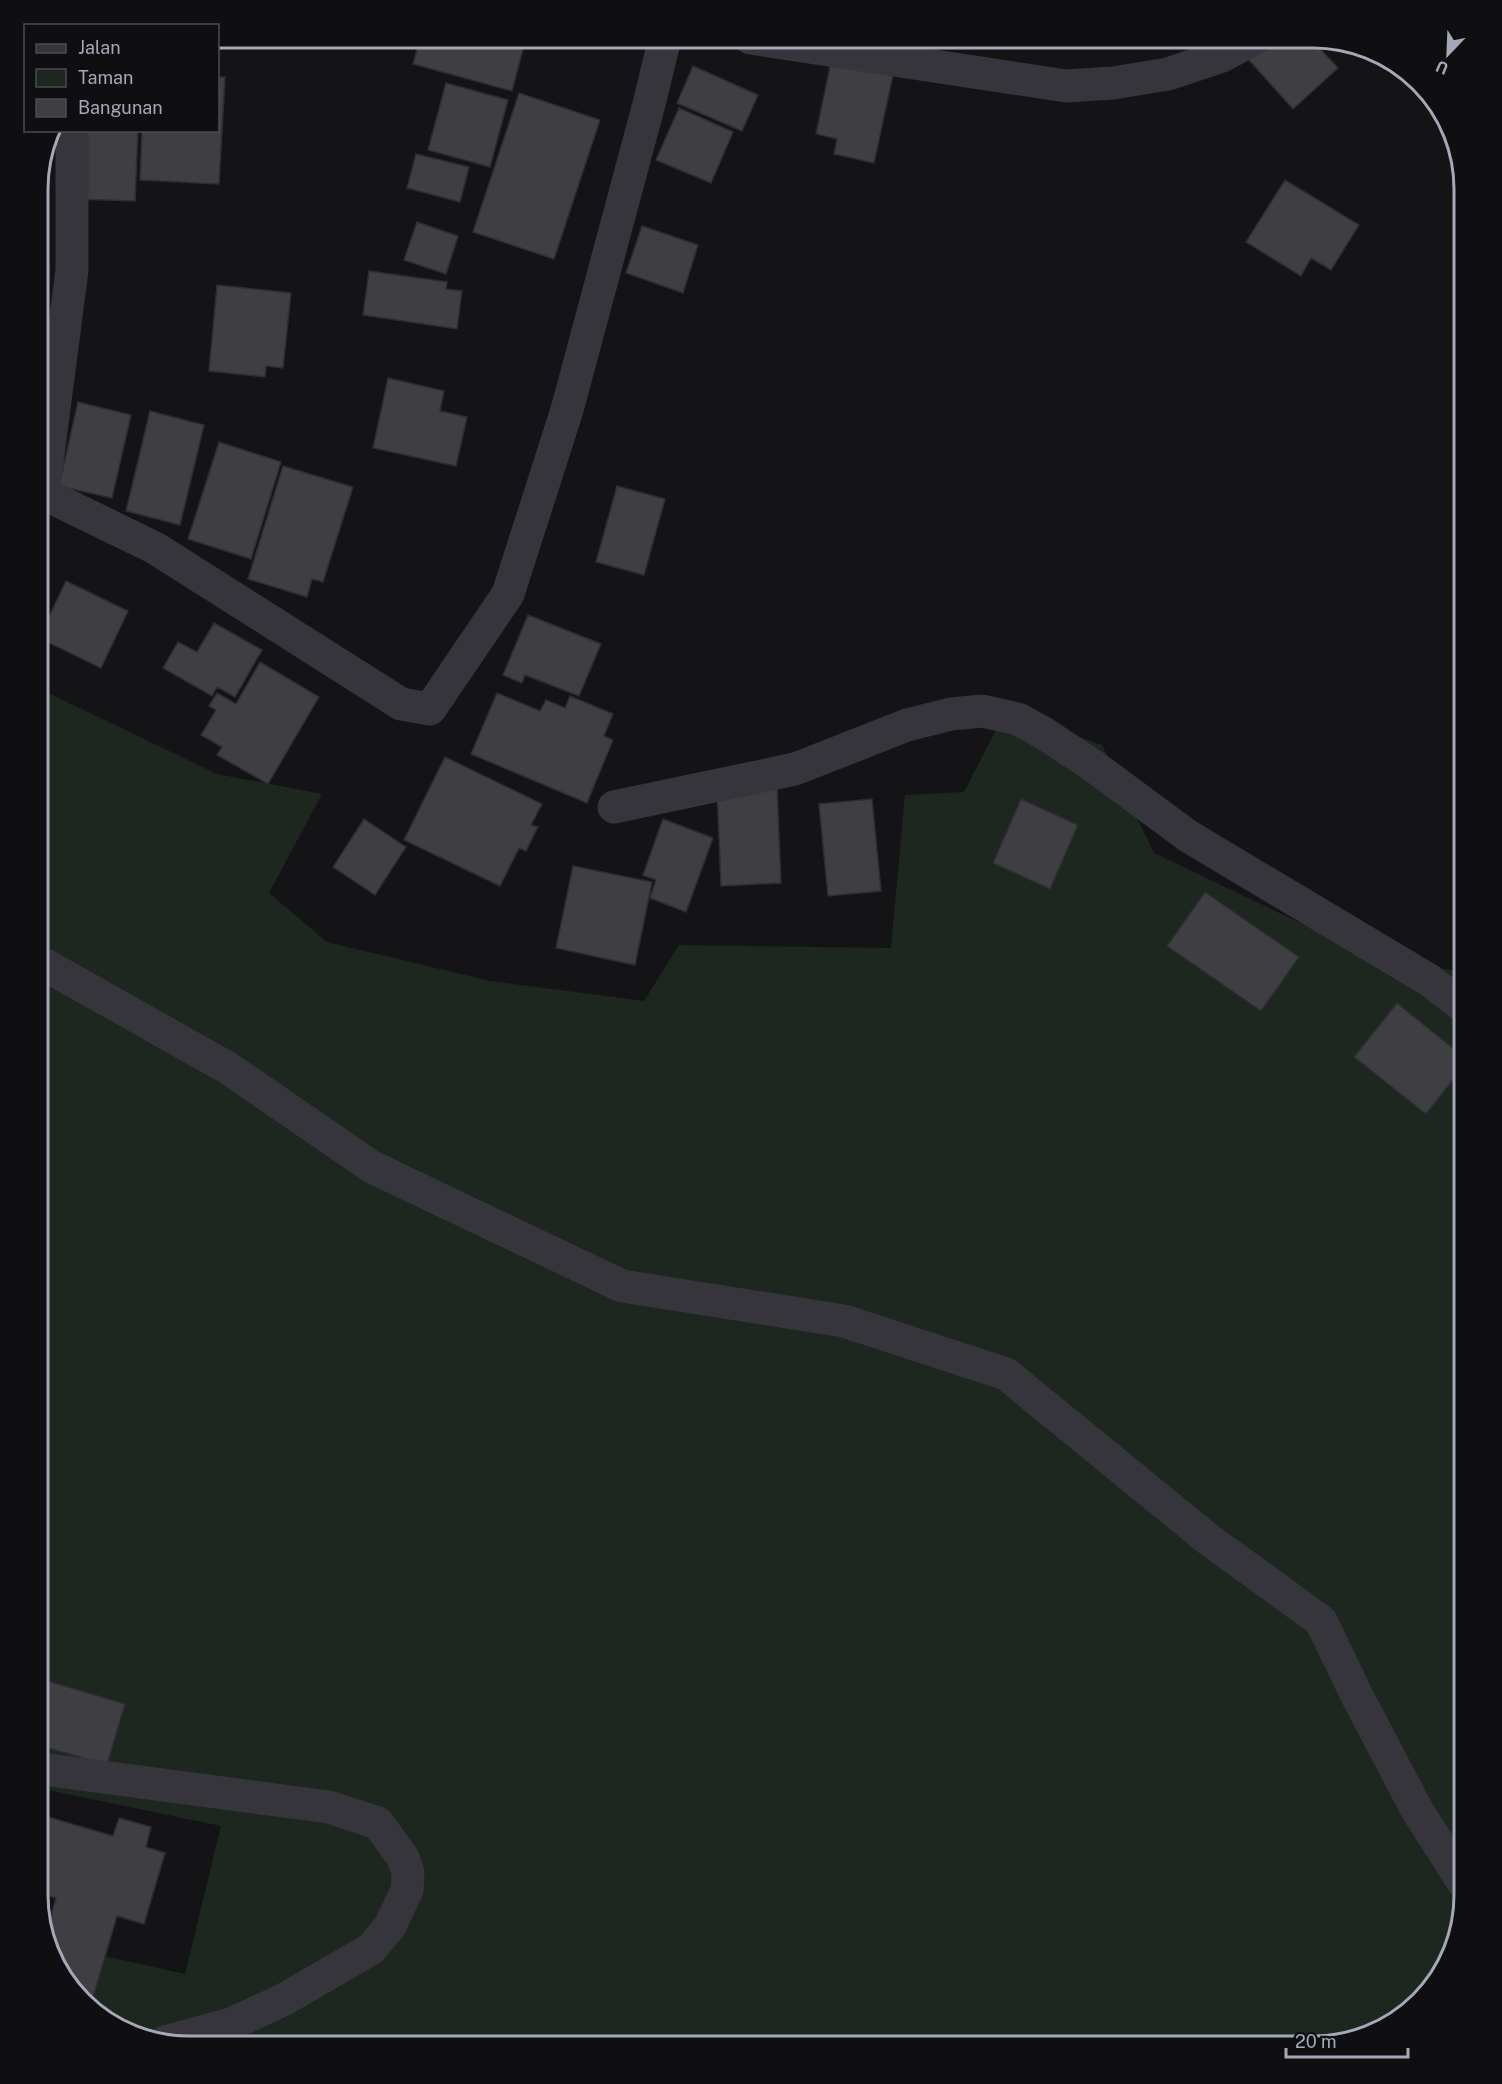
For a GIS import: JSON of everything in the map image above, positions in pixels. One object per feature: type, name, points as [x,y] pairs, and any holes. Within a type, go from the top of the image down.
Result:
[{"type":"street","points":[[48,496],[155,548],[401,704],[430,709],[508,594],[567,410],[663,48]]},
{"type":"street","points":[[816,48],[1066,86],[1113,83],[1168,74],[1222,56],[1237,48]]},
{"type":"street","points":[[48,436],[72,270],[72,132]]},
{"type":"street","points":[[614,807],[795,769],[907,725],[951,714],[982,711],[1018,719],[1092,765],[1188,836],[1429,980],[1454,999]]},
{"type":"street","points":[[48,967],[228,1068],[372,1167],[622,1286],[844,1321],[1006,1374],[1208,1539],[1321,1621],[1356,1694],[1418,1810],[1454,1868]]},
{"type":"street","points":[[50,1770],[329,1807],[378,1823],[403,1858],[408,1873],[407,1890],[390,1926],[372,1949],[283,2000],[231,2024],[187,2036]]},
{"type":"green space","points":[[48,693],[217,774],[322,794],[269,893],[327,942],[490,981],[644,1001],[679,945],[891,948],[905,795],[964,792],[1006,710],[1102,745],[1154,853],[1355,949],[1454,971],[1453,1914],[1449,1932],[1435,1966],[1413,1995],[1399,2007],[1384,2017],[1350,2031],[1313,2036],[179,2036],[143,2029],[126,2022],[96,2001],[83,1988],[67,1966],[58,1946],[185,1974],[221,1826],[48,1790]]},
{"type":"building","points":[[417,48],[523,48],[512,91],[413,64]]},
{"type":"building","points":[[1263,48],[1319,48],[1338,68],[1293,109],[1249,60]]},
{"type":"building","points":[[831,62],[893,75],[874,163],[834,154],[837,139],[816,134]]},
{"type":"building","points":[[693,66],[758,95],[742,131],[677,103]]},
{"type":"building","points":[[219,77],[225,77],[219,184],[140,180],[142,132],[219,132]]},
{"type":"building","points":[[446,83],[508,100],[490,167],[428,150]]},
{"type":"building","points":[[519,93],[600,120],[554,259],[473,232]]},
{"type":"building","points":[[679,108],[733,132],[711,183],[656,160]]},
{"type":"building","points":[[78,132],[138,132],[135,201],[76,199]]},
{"type":"building","points":[[416,154],[469,167],[460,202],[407,188]]},
{"type":"building","points":[[1285,180],[1359,225],[1331,270],[1311,258],[1301,276],[1246,242]]},
{"type":"building","points":[[417,222],[458,236],[446,274],[404,260]]},
{"type":"building","points":[[642,226],[698,245],[683,293],[626,273]]},
{"type":"building","points":[[369,271],[447,282],[446,289],[462,291],[457,329],[363,315]]},
{"type":"building","points":[[217,285],[291,293],[283,368],[266,366],[265,377],[209,371]]},
{"type":"building","points":[[388,378],[444,391],[440,411],[467,417],[456,466],[373,448]]},
{"type":"building","points":[[78,402],[131,415],[112,498],[59,486]]},
{"type":"building","points":[[150,411],[204,425],[180,525],[126,511]]},
{"type":"building","points":[[219,442],[281,462],[251,559],[188,539]]},
{"type":"building","points":[[283,466],[353,487],[323,582],[312,579],[307,597],[248,579]]},
{"type":"building","points":[[617,486],[665,499],[644,575],[596,562]]},
{"type":"building","points":[[66,581],[128,611],[101,668],[48,642],[48,619]]},
{"type":"building","points":[[528,615],[601,644],[579,696],[525,675],[522,683],[503,675]]},
{"type":"building","points":[[214,623],[262,650],[235,697],[217,687],[212,696],[163,668],[178,642],[197,652]]},
{"type":"building","points":[[260,662],[319,697],[268,784],[217,755],[222,747],[201,735],[216,710],[209,706],[217,693],[236,704]]},
{"type":"building","points":[[497,693],[540,711],[546,700],[565,708],[570,696],[613,714],[604,736],[613,740],[587,803],[471,754]]},
{"type":"building","points":[[445,757],[542,804],[531,825],[538,827],[526,851],[519,848],[500,886],[404,840]]},
{"type":"building","points":[[777,786],[781,883],[721,886],[717,789]]},
{"type":"building","points":[[872,799],[881,891],[828,896],[819,804]]},
{"type":"building","points":[[1021,799],[1078,825],[1050,889],[993,863]]},
{"type":"building","points":[[364,819],[406,847],[375,895],[333,867]]},
{"type":"building","points":[[663,819],[713,838],[686,912],[650,898],[656,880],[643,875]]},
{"type":"building","points":[[573,866],[652,882],[635,965],[556,948]]},
{"type":"building","points":[[1205,892],[1299,957],[1261,1011],[1167,946]]},
{"type":"building","points":[[1397,1003],[1454,1049],[1454,1079],[1426,1114],[1354,1057]]},
{"type":"building","points":[[48,1681],[125,1704],[107,1765],[48,1748]]},
{"type":"building","points":[[48,1817],[113,1836],[119,1818],[151,1827],[146,1847],[165,1853],[144,1924],[117,1916],[93,1998],[72,1974],[59,1949],[50,1919],[56,1898],[48,1896]]}]
